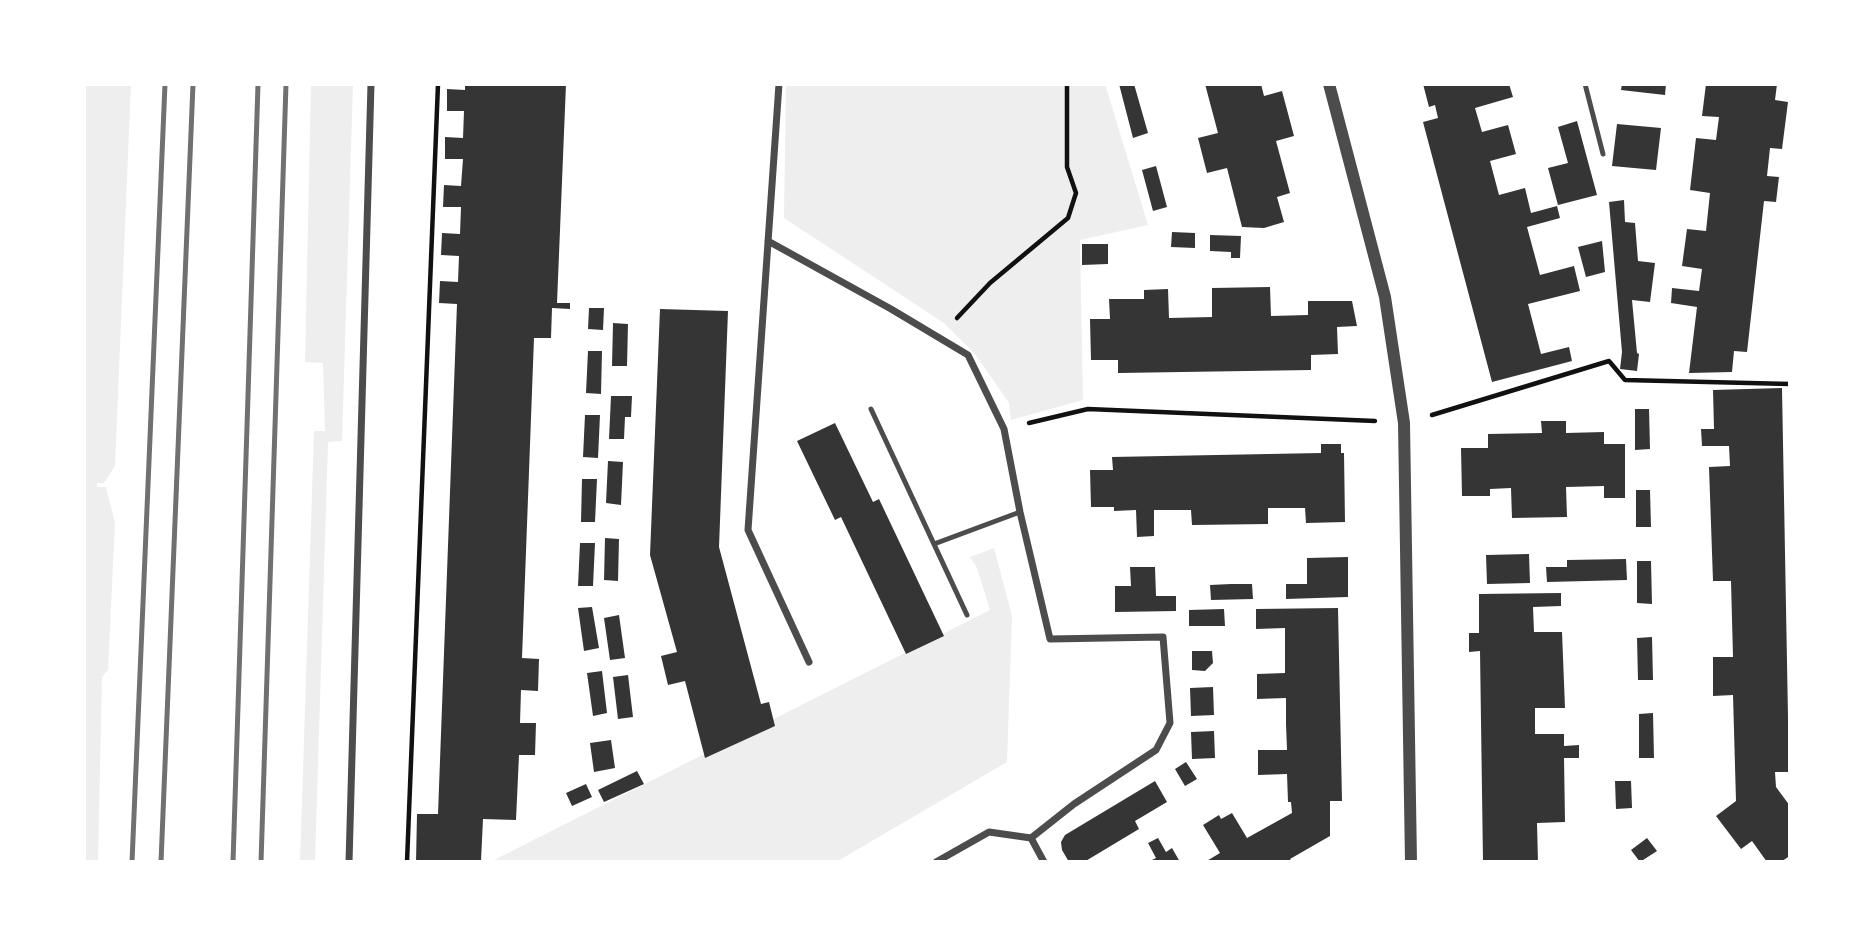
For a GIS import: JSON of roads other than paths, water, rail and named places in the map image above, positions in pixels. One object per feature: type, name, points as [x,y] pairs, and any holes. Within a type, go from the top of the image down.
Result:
[{"type":"street","points":[[349,862],[371,84]]},
{"type":"street","points":[[779,84],[748,530],[809,662]]},
{"type":"street","points":[[1329,84],[1385,296],[1404,423],[1411,862]]},
{"type":"street","points":[[768,241],[968,355],[1004,429],[1020,512],[1050,639],[1163,637],[1170,723],[1156,750],[1074,804],[1031,838],[989,832],[936,862]]},
{"type":"street","points":[[1031,838],[1044,862]]},
{"type":"lane","points":[[1585,84],[1603,154]]},
{"type":"lane","points":[[871,409],[967,615]]},
{"type":"lane","points":[[934,544],[1020,512]]},
{"type":"railway","points":[[132,862],[165,84]]},
{"type":"railway","points":[[161,862],[193,84]]},
{"type":"railway","points":[[233,862],[258,84]]},
{"type":"railway","points":[[261,862],[286,84]]}]
